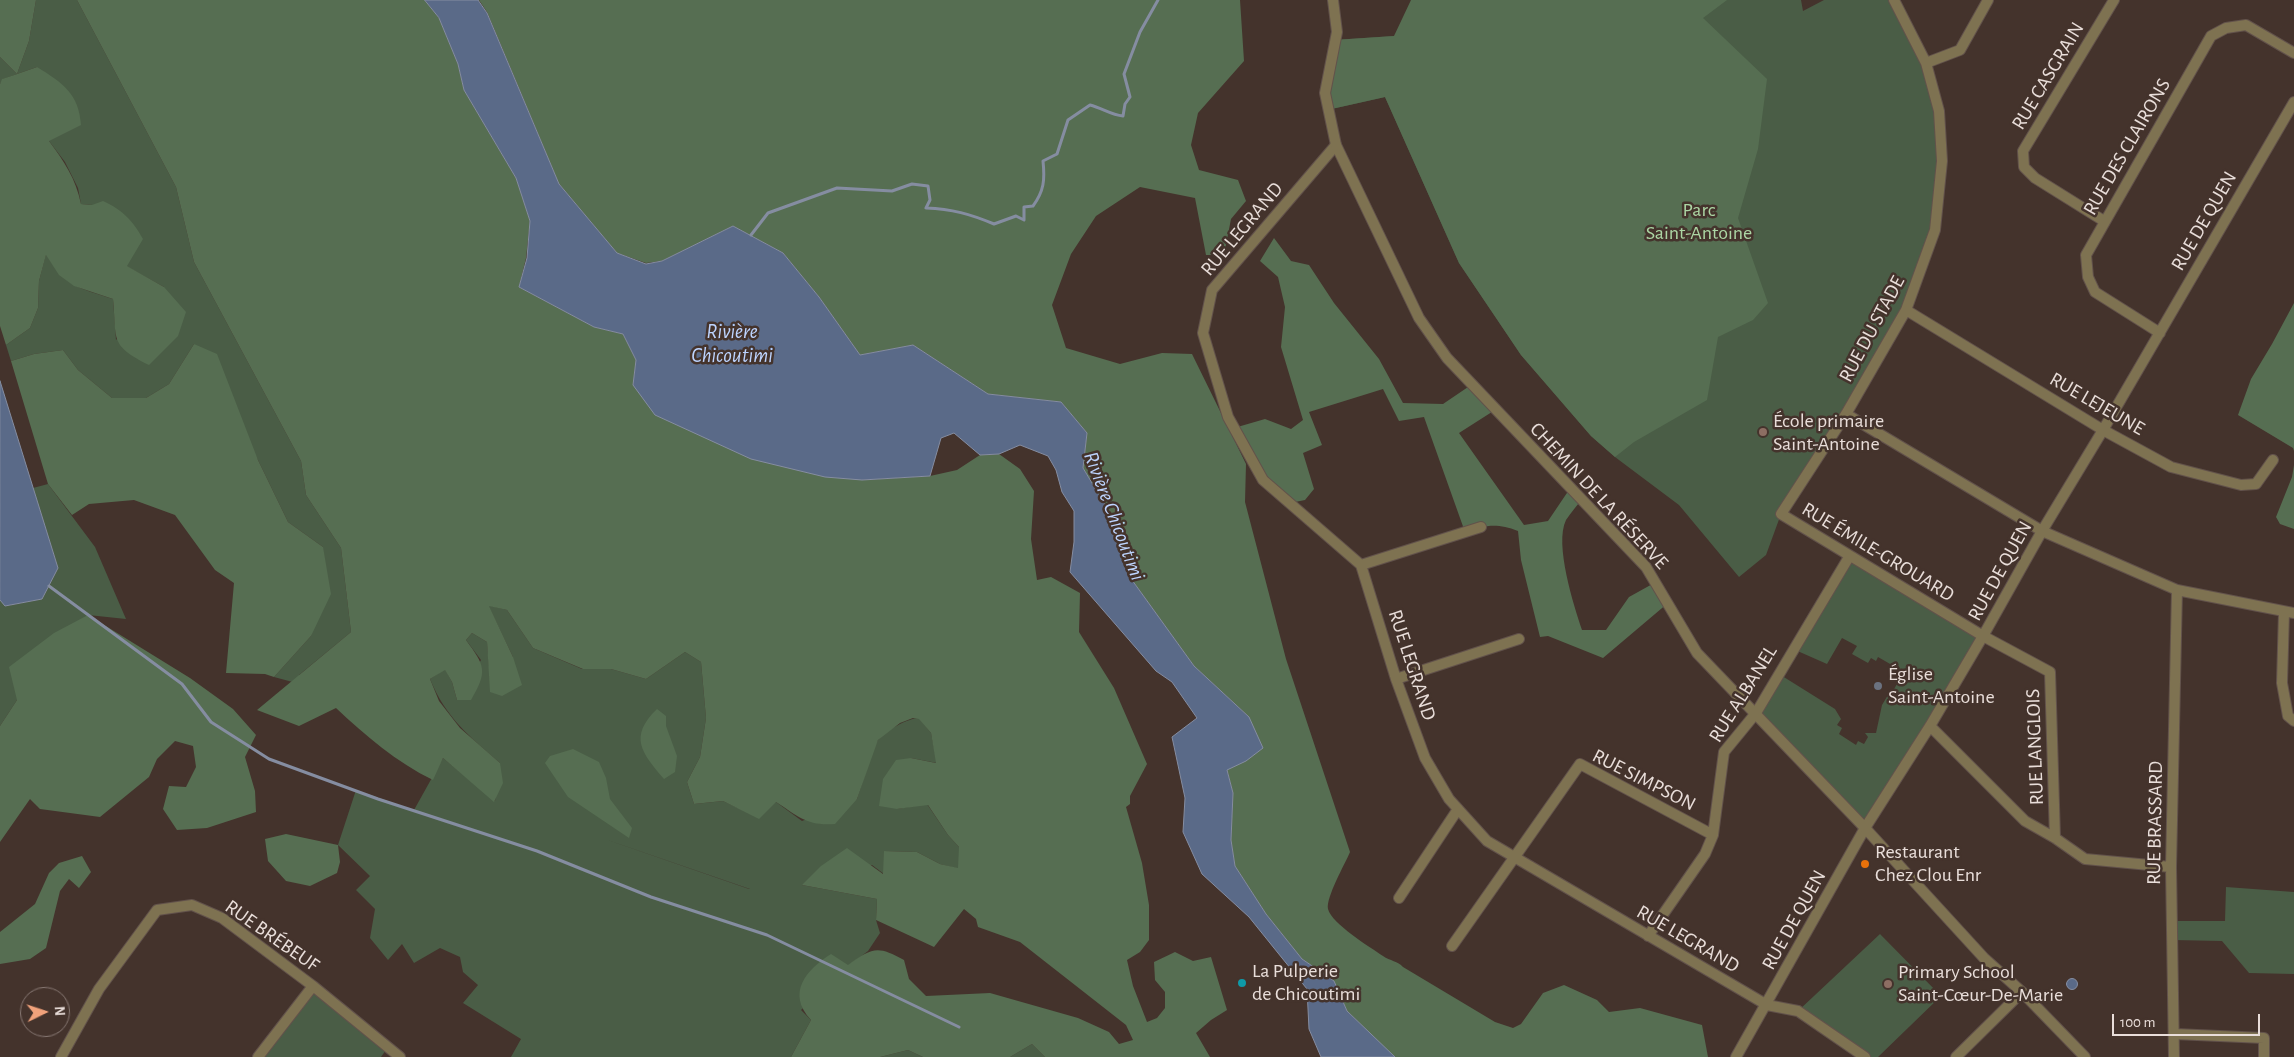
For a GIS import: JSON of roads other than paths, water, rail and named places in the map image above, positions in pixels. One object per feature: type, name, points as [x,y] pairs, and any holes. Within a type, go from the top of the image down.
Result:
[{"type":"street","name":"CHEMIN DE LA RÉSERVE","points":[[1333,0],[1336,32],[1325,92],[1336,145],[1419,318],[1447,358],[1646,567],[1697,654],[1756,713],[1780,742],[1864,828],[1984,958],[2022,992],[2085,1057]]},
{"type":"street","name":"RUE DU STADE","points":[[1781,514],[1846,414],[1906,310],[1935,230],[1942,161],[1939,111],[1926,62],[1894,0]]},
{"type":"street","points":[[1926,62],[1960,50],[1988,0]]},
{"type":"street","name":"RUE CASGRAIN","points":[[2104,221],[2035,178],[2024,167],[2023,151],[2114,0]]},
{"type":"street","name":"RUE DES CLAIRONS","points":[[2160,333],[2095,292],[2088,277],[2086,255],[2211,36],[2226,28],[2246,25],[2294,52]]},
{"type":"street","name":"RUE DE QUEN","points":[[1736,1057],[1767,1005],[1864,828],[1930,726],[2042,530],[2104,430],[2294,102]]},
{"type":"street","name":"RUE LEGRAND","points":[[1336,145],[1212,290],[1203,333],[1228,417],[1263,480],[1361,565],[1396,680],[1425,758],[1449,799],[1487,841],[1767,1005],[1798,1011],[1865,1057]]},
{"type":"street","name":"RUE LEJEUNE","points":[[1906,310],[2104,430],[2171,467],[2241,485],[2256,484],[2273,460]]},
{"type":"street","points":[[1846,414],[2042,530],[2177,590],[2289,613],[2282,683],[2288,716],[2294,720]]},
{"type":"street","name":"RUE ÉMILE-GROUARD","points":[[1781,514],[1849,557],[1983,636]]},
{"type":"street","points":[[1361,565],[1481,527]]},
{"type":"street","name":"RUE ALBANEL","points":[[1648,936],[1705,854],[1713,836],[1724,752],[1756,713],[1849,557]]},
{"type":"street","name":"RUE BRASSARD","points":[[2174,1057],[2171,867],[2177,590]]},
{"type":"street","name":"RUE LANGLOIS","points":[[1983,636],[2050,672],[2055,838]]},
{"type":"street","points":[[1396,680],[1520,639]]},
{"type":"street","points":[[1930,726],[2025,821],[2055,838],[2084,859],[2171,867]]},
{"type":"street","name":"RUE SIMPSON","points":[[1514,857],[1580,764],[1713,836]]},
{"type":"street","points":[[1399,898],[1458,809]]},
{"type":"street","points":[[1452,946],[1514,857]]},
{"type":"street","name":"RUE BRÉBEUF","points":[[61,1057],[99,989],[157,910],[192,906],[222,918],[313,986],[400,1057]]},
{"type":"street","points":[[258,1057],[313,986]]},
{"type":"street","points":[[1956,1057],[2022,992]]},
{"type":"street","points":[[2175,1034],[2264,1038],[2264,1057]]},
{"type":"water","name":"Rivière Chicoutimi","points":[[425,0],[478,0],[487,13],[559,184],[617,253],[646,264],[662,261],[733,226],[783,253],[819,297],[860,355],[913,345],[988,394],[1061,402],[1087,433],[1083,468],[1125,538],[1132,580],[1194,666],[1249,717],[1263,748],[1246,761],[1227,770],[1233,793],[1231,840],[1235,866],[1266,914],[1302,959],[1334,981],[1347,1011],[1395,1057],[1321,1057],[1309,1029],[1307,989],[1249,917],[1202,874],[1183,832],[1185,798],[1172,737],[1197,718],[1172,682],[1156,671],[1070,572],[1074,542],[1074,511],[1062,492],[1056,470],[1048,456],[1020,445],[999,454],[980,455],[954,433],[941,438],[930,476],[862,480],[825,477],[751,459],[655,415],[633,385],[636,360],[623,334],[594,327],[519,287],[527,258],[530,221],[516,178],[464,90],[458,64],[439,18]]},
{"type":"water","points":[[0,381],[58,568],[42,599],[5,606],[0,600]]},
{"type":"water","points":[[2072,978],[2078,984],[2072,990],[2066,984]]},
{"type":"waterway","points":[[751,235],[768,213],[837,188],[892,191],[912,184],[928,186],[930,200],[926,208],[961,213],[994,224],[1016,216],[1024,220],[1024,207],[1033,206],[1042,190],[1044,180],[1043,161],[1057,154],[1068,120],[1090,105],[1123,116],[1125,104],[1130,97],[1124,74],[1140,32],[1158,0]]},
{"type":"waterway","points":[[49,586],[182,684],[211,722],[269,759],[378,799],[537,851],[651,897],[767,935],[959,1027]]},
{"type":"place","name":"École primaire Saint-Antoine","points":[[1763,432]]},
{"type":"place","name":"Église Saint-Antoine","points":[[1878,686]]},
{"type":"place","name":"Restaurant Chez Clou Enr","points":[[1865,864]]},
{"type":"place","name":"La Pulperie de Chicoutimi","points":[[1242,983]]},
{"type":"place","name":"Primary School Saint-Cœur-De-Marie","points":[[1888,984]]},
{"type":"park label","name":"Parc Saint-Antoine","points":[[1699,222]]}]
